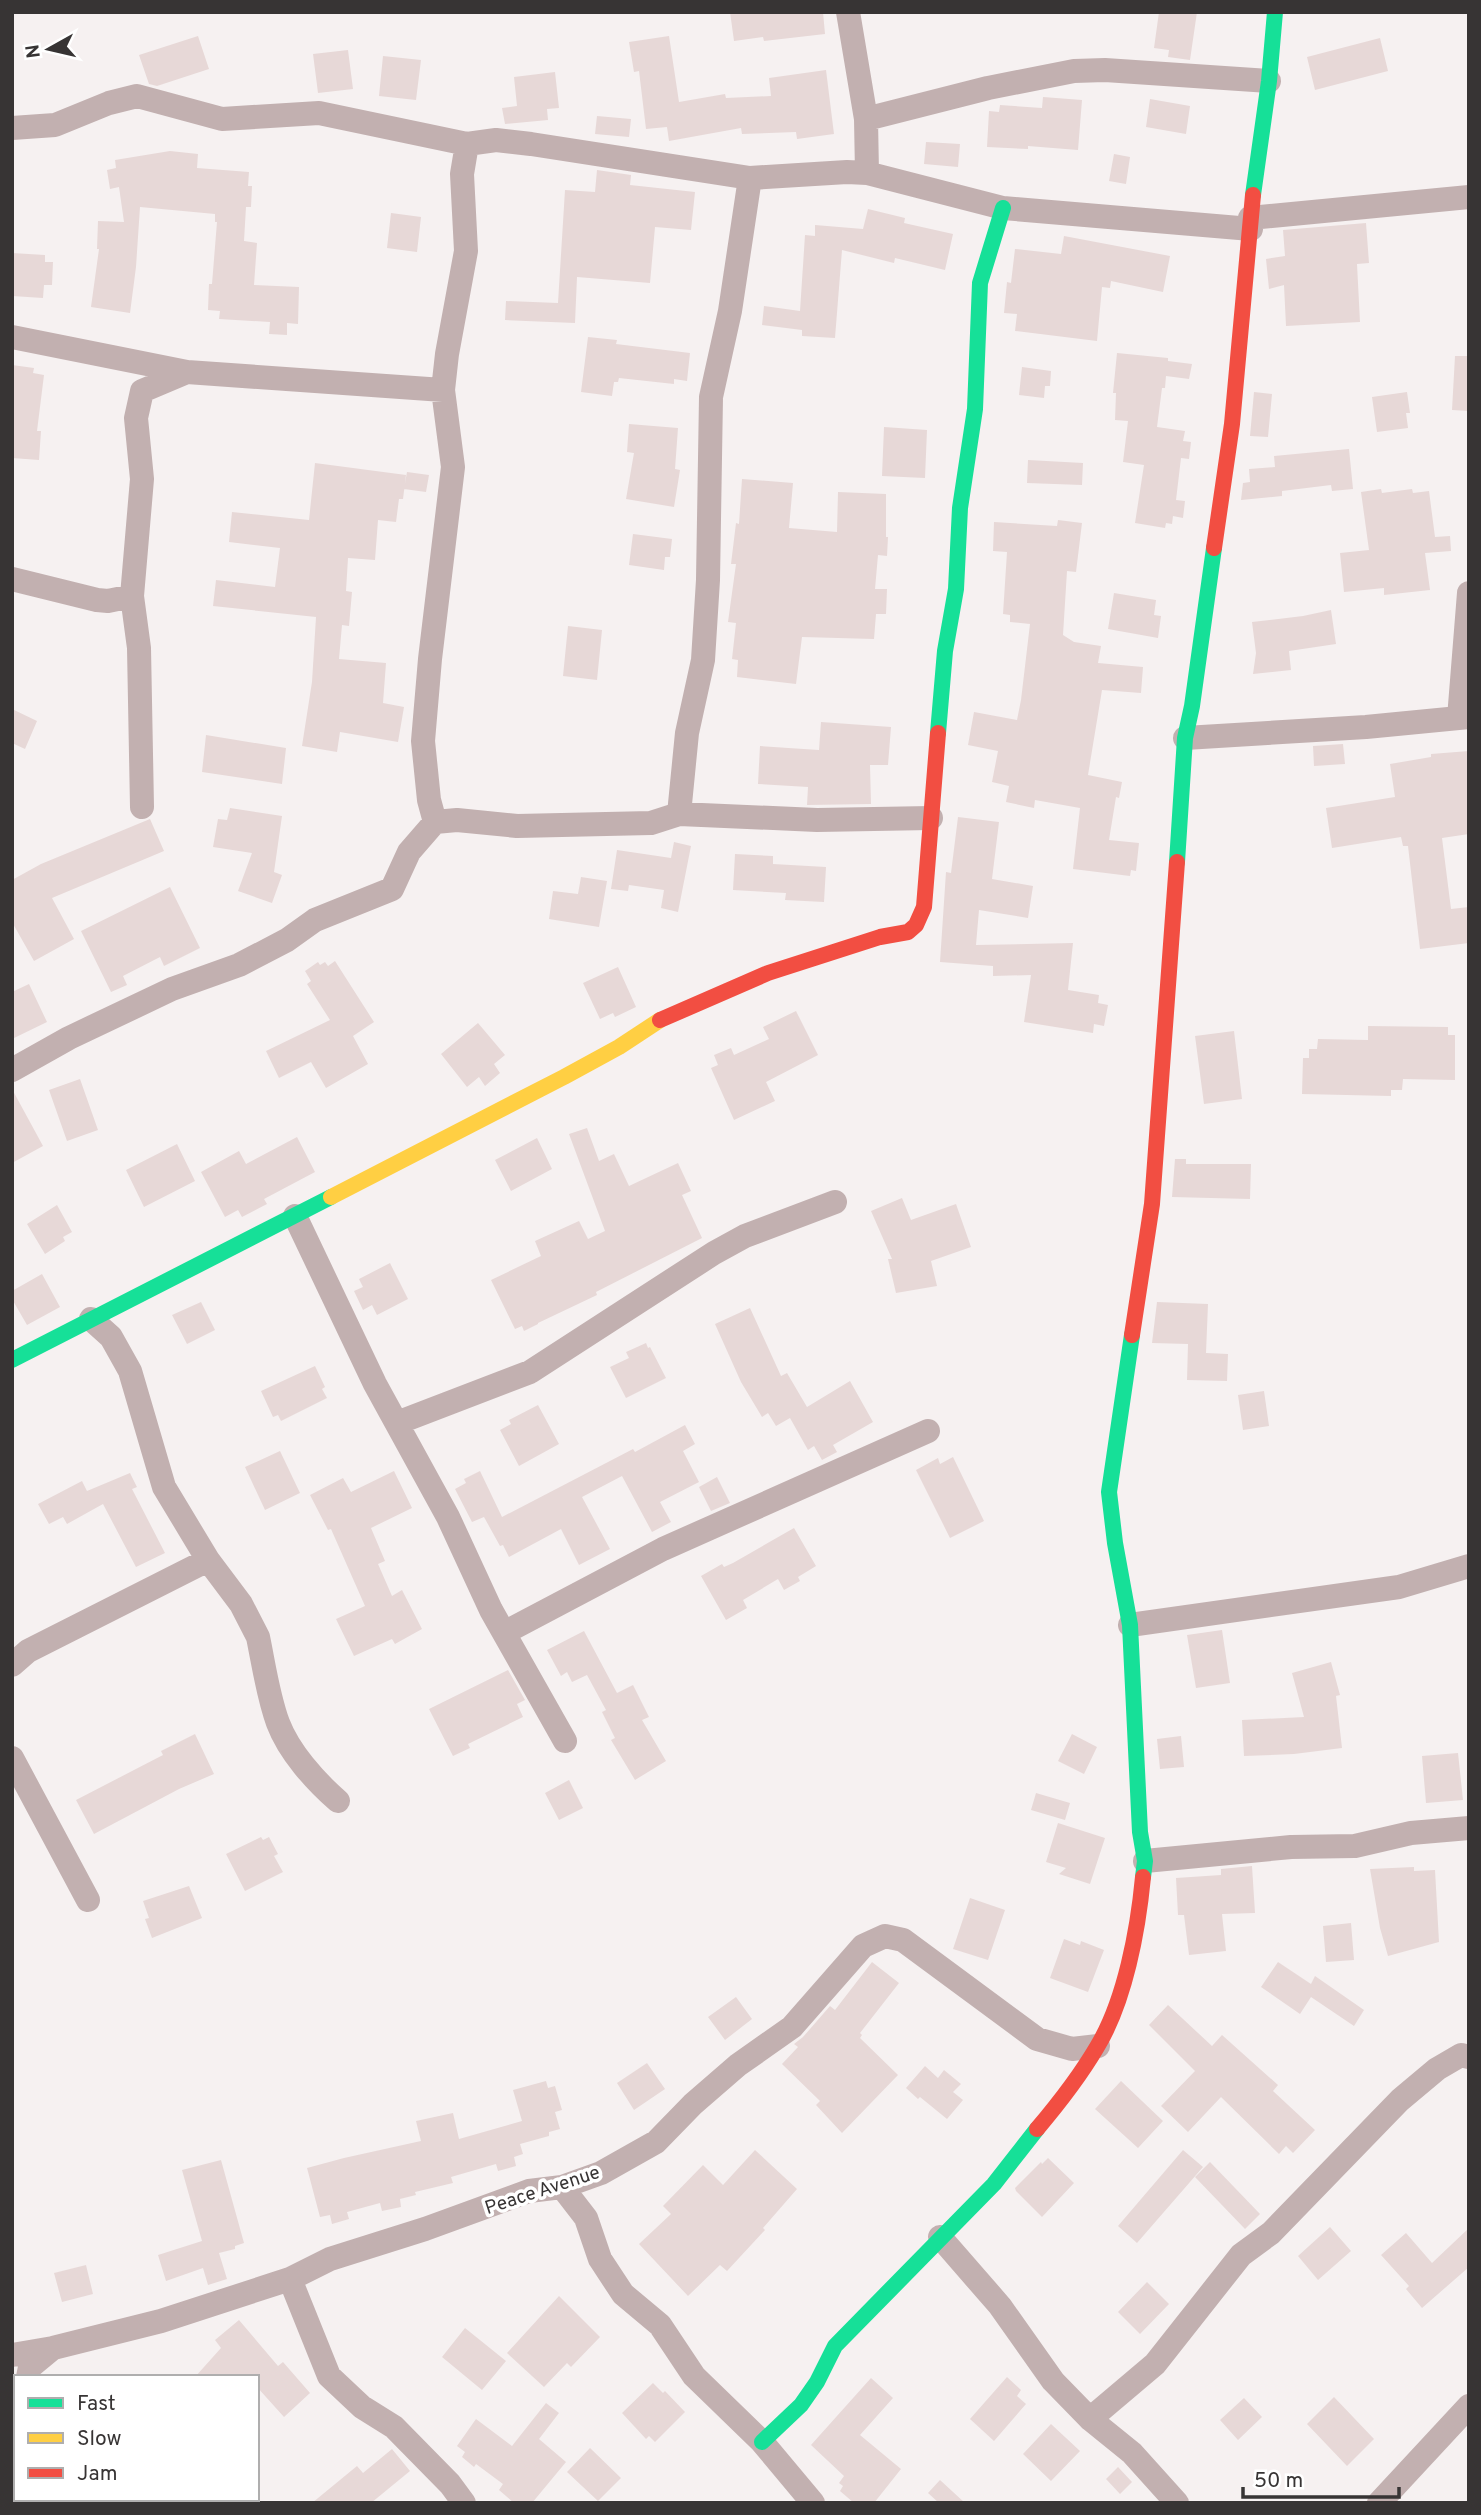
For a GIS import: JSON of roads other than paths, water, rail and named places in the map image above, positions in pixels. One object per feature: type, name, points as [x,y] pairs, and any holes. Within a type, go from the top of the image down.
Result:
[{"type":"street","points":[[848,12],[866,119],[867,173]]},
{"type":"street","points":[[762,2442],[801,2404],[817,2382],[835,2347],[994,2184],[1065,2095],[1098,2046],[1114,2012],[1139,1921],[1145,1861],[1140,1832],[1130,1625],[1115,1543],[1110,1492],[1152,1204],[1168,1009],[1185,738],[1192,706],[1232,424],[1275,12]]},
{"type":"street","points":[[866,119],[988,88],[1074,71],[1105,70],[1269,81]]},
{"type":"street","points":[[12,128],[55,125],[109,103],[137,96],[222,119],[319,113],[467,144],[496,140],[519,142],[750,178],[867,173],[1003,208],[1251,223],[1469,197]]},
{"type":"street","points":[[435,822],[429,800],[423,741],[453,467],[443,390],[466,251],[462,174],[467,144]]},
{"type":"street","points":[[679,814],[687,733],[703,660],[708,580],[711,397],[730,311],[750,178]]},
{"type":"street","points":[[12,1360],[564,1077],[620,1047],[659,1021],[768,974],[880,937],[908,932],[916,925],[923,907],[945,651],[956,589],[960,508],[975,409],[980,283],[1003,208]]},
{"type":"street","points":[[12,337],[187,372],[443,390]]},
{"type":"street","points":[[142,807],[139,648],[132,596],[142,479],[136,418],[142,391],[187,372]]},
{"type":"street","points":[[12,579],[97,600],[108,601],[132,596]]},
{"type":"street","points":[[1185,738],[1464,718],[1469,593]]},
{"type":"street","points":[[12,1070],[69,1038],[172,989],[239,965],[287,940],[315,920],[392,889],[409,852],[435,822],[457,820],[517,826],[651,823],[679,814],[817,820],[931,818]]},
{"type":"street","points":[[397,1423],[530,1372],[724,1247],[745,1236],[835,1202]]},
{"type":"street","points":[[295,1216],[375,1384],[448,1517],[504,1633],[565,1741]]},
{"type":"street","points":[[91,1319],[111,1337],[130,1371],[160,1478],[208,1560],[241,1604],[258,1637],[279,1726],[311,1775],[338,1801]]},
{"type":"street","points":[[504,1633],[663,1549],[928,1431]]},
{"type":"street","points":[[12,1665],[28,1651],[208,1560]]},
{"type":"street","points":[[1130,1625],[1399,1587],[1469,1566]]},
{"type":"street","points":[[12,1758],[88,1900]]},
{"type":"street","points":[[1145,1861],[1291,1847],[1355,1846],[1412,1833],[1469,1828]]},
{"type":"street","name":"Peace Avenue","points":[[12,2355],[161,2321],[290,2279],[330,2259],[425,2229],[529,2191],[562,2187],[601,2173],[656,2141],[738,2065],[792,2027],[863,1946],[885,1936],[903,1940],[911,1945],[1037,2039],[1072,2049],[1098,2046]]},
{"type":"street","points":[[1090,2419],[1155,2364],[1241,2255],[1271,2233],[1399,2100],[1437,2069],[1461,2055],[1469,2057]]},
{"type":"street","points":[[562,2187],[586,2218],[600,2259],[623,2294],[660,2325],[694,2376],[762,2442],[813,2503]]},
{"type":"street","points":[[940,2237],[1000,2306],[1053,2381],[1090,2419],[1132,2453],[1177,2503]]},
{"type":"street","points":[[290,2279],[330,2376],[362,2407],[394,2427],[450,2484],[464,2503]]},
{"type":"street","points":[[28,2375],[30,2367],[53,2347]]},
{"type":"street","points":[[1379,2503],[1469,2406]]}]
